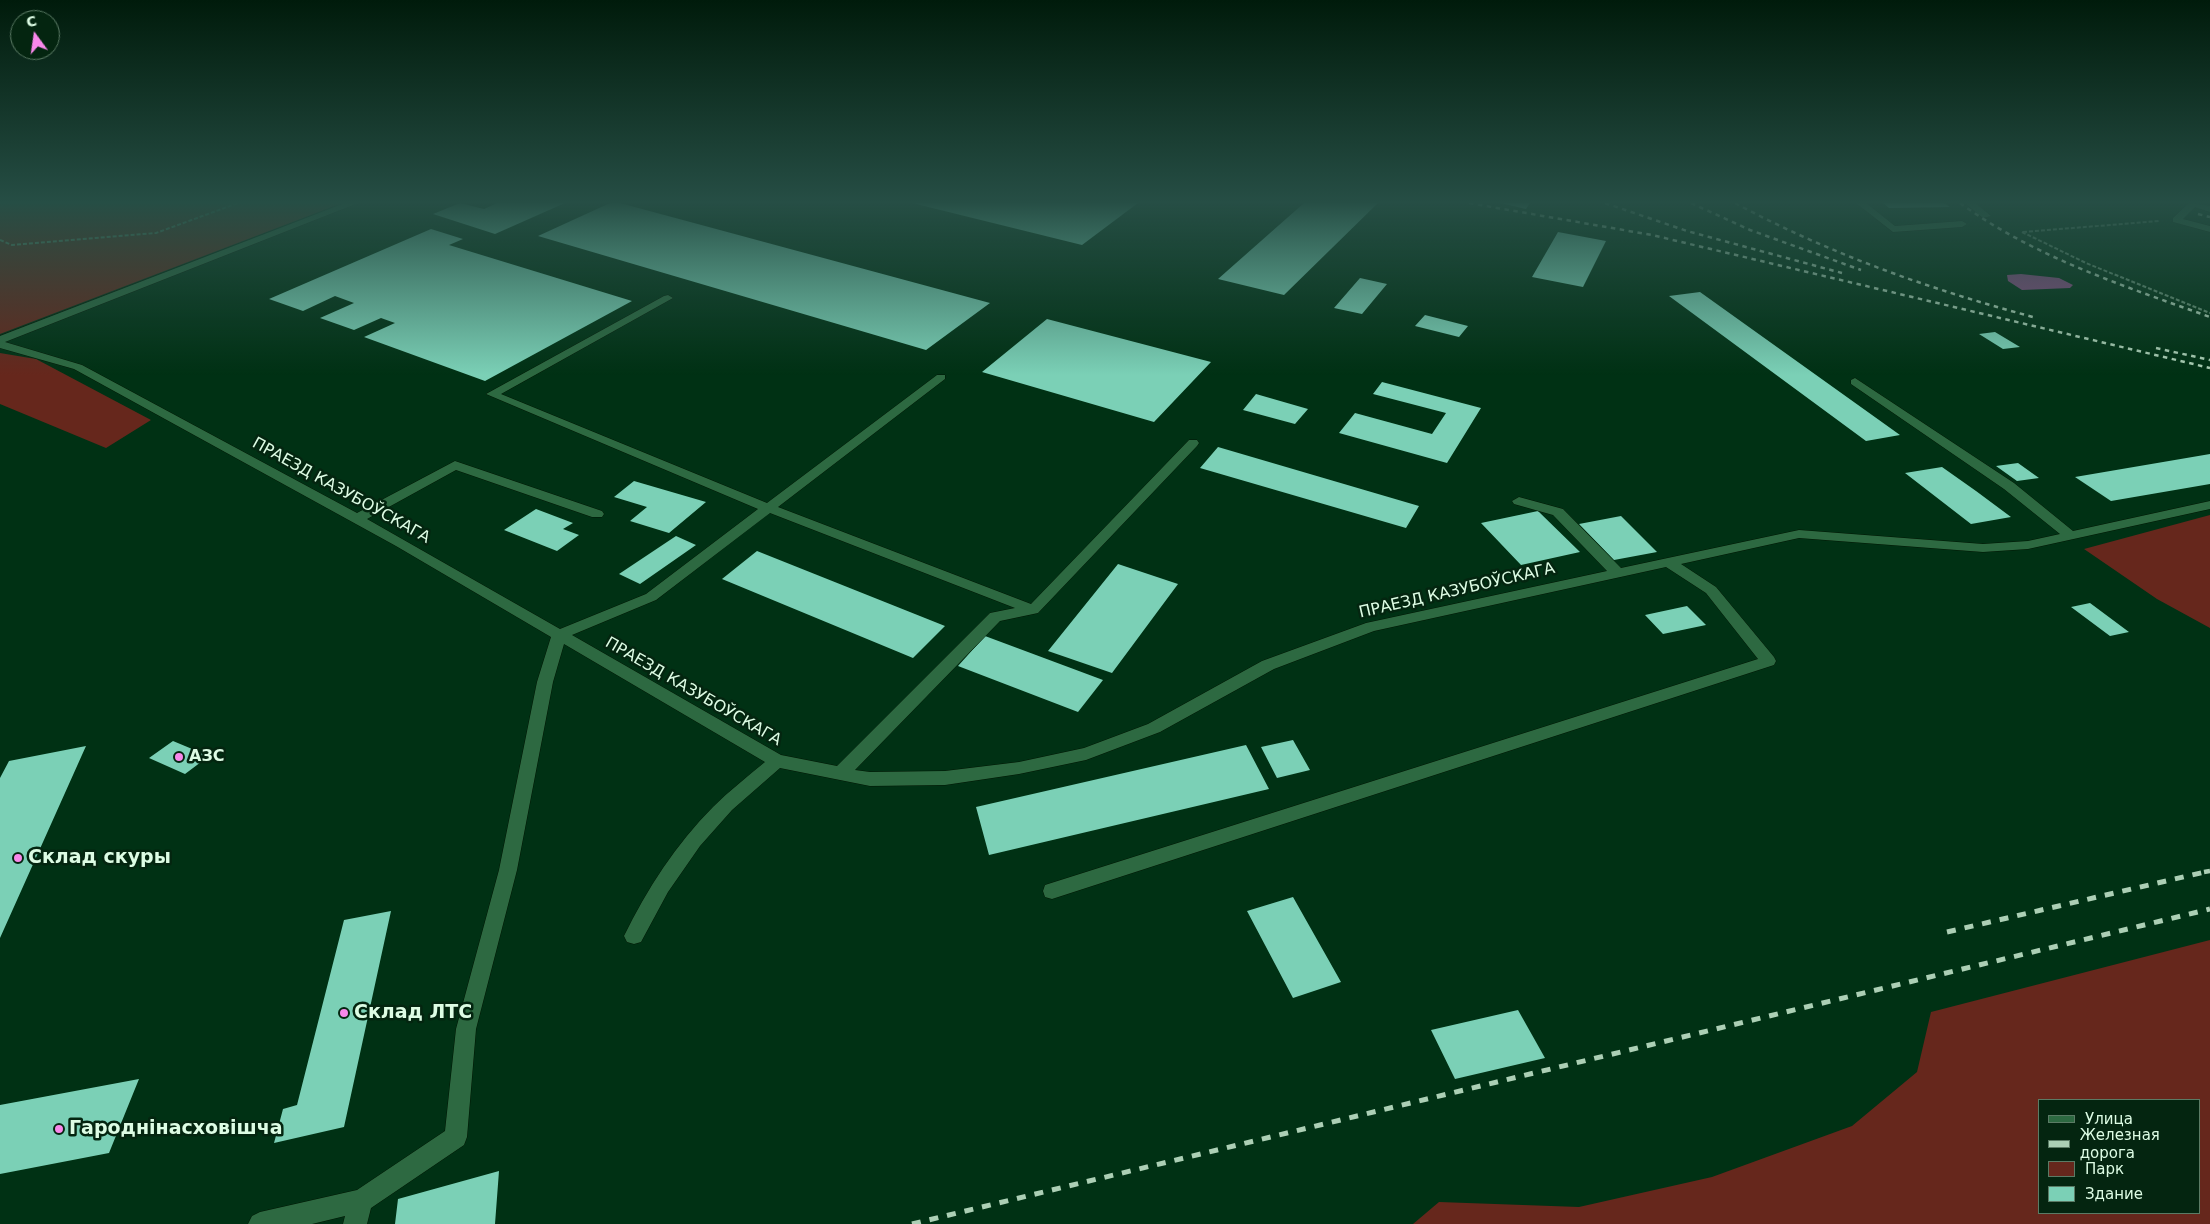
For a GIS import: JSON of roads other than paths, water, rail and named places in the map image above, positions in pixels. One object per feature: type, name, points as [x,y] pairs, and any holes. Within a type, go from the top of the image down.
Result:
[{"type":"street","points":[[0,340],[206,260]]},
{"type":"street","points":[[668,298],[492,394],[768,508],[1033,610]]},
{"type":"street","name":"ПРАЕЗД КАЗУБОЎСКАГА","points":[[0,344],[78,367],[357,519],[777,761],[842,772],[870,779],[945,778],[1019,768],[1086,754],[1154,728],[1268,666],[1370,627],[1799,534],[1984,548],[2028,545],[2210,505]]},
{"type":"street","points":[[260,1224],[362,1201],[456,1137],[466,1028],[508,870],[545,682],[558,635],[651,597],[941,377]]},
{"type":"street","points":[[1855,382],[2009,486],[2071,536]]},
{"type":"street","points":[[842,772],[995,617],[1033,610],[1193,443]]},
{"type":"street","points":[[357,519],[455,465],[597,514]]},
{"type":"street","points":[[1519,502],[1558,512],[1617,573]]},
{"type":"street","points":[[1052,890],[1768,661],[1711,590],[1668,562]]},
{"type":"street","points":[[634,936],[654,898],[694,839],[719,812],[777,761]]},
{"type":"street","points":[[355,1224],[362,1201]]},
{"type":"railway","points":[[1757,260],[2210,368]]},
{"type":"railway","points":[[1794,260],[1842,273]]},
{"type":"railway","points":[[1834,260],[1861,270]]},
{"type":"railway","points":[[1859,260],[1956,295],[2033,317]]},
{"type":"railway","points":[[2060,260],[2113,282],[2210,317]]},
{"type":"railway","points":[[2156,348],[2210,360]]},
{"type":"railway","points":[[1947,932],[2206,872]]},
{"type":"railway","points":[[912,1224],[2210,909]]},
{"type":"place","name":"АЗС","points":[[179,757]]},
{"type":"place","name":"Склад скуры","points":[[18,858]]},
{"type":"place","name":"Склад ЛТС","points":[[344,1013]]},
{"type":"place","name":"Гароднінасховішча","points":[[59,1129]]}]
